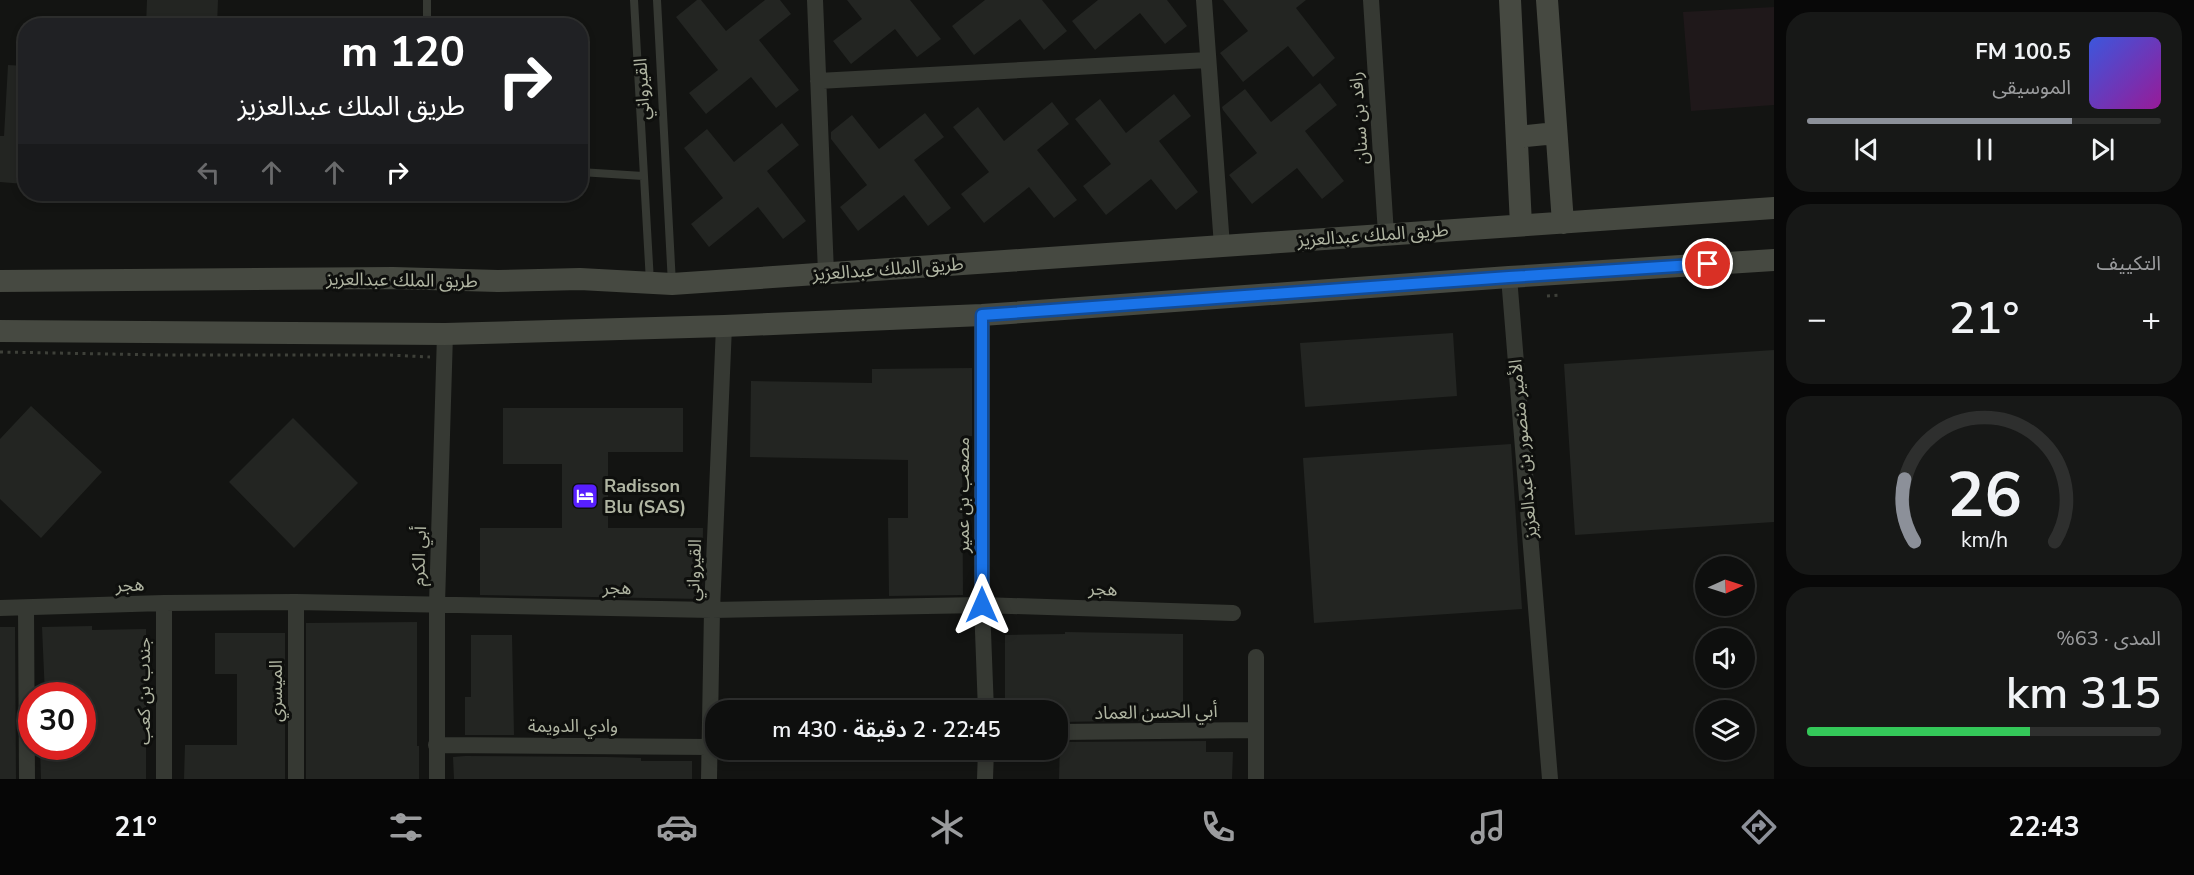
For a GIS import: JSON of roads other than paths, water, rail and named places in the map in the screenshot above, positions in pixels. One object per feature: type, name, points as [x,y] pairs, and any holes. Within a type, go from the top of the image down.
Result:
[{"type":"main road","points":[[1510,0],[1521,225]]},
{"type":"main road","points":[[1547,0],[1563,223]]},
{"type":"main road","points":[[1517,137],[1556,134]]},
{"type":"main road","name":"طريق الملك عبدالعزيز","points":[[0,281],[393,278],[498,281],[580,279],[672,284],[1774,208]]},
{"type":"main road","points":[[0,331],[445,334],[724,326],[982,315],[1774,260]]},
{"type":"street","points":[[815,0],[826,273]]},
{"type":"street","points":[[1204,0],[1222,246]]},
{"type":"street","name":"رافد بن سنان","points":[[1371,0],[1386,234]]},
{"type":"street","points":[[818,81],[1208,60]]},
{"type":"street","name":"الأمير منصور بن عبدالعزيز","points":[[1509,277],[1550,779]]},
{"type":"street","name":"مصعب بن عمير","points":[[982,315],[982,605],[986,700]]},
{"type":"street","name":"القيرواني","points":[[710,700],[724,326]]},
{"type":"street","name":"أبي الكرم","points":[[437,779],[437,604],[445,334]]},
{"type":"street","name":"هجر","points":[[0,608],[296,602],[712,610],[982,605],[1233,613]]},
{"type":"street","name":"الميسري","points":[[296,602],[296,779]]},
{"type":"street","name":"جندب بن كعب","points":[[164,603],[164,779]]},
{"type":"street","points":[[26,609],[27,779]]},
{"type":"street","points":[[1256,657],[1256,779]]},
{"type":"street","name":"أبي الحسن العماد","points":[[1068,732],[1256,730]]},
{"type":"street","name":"وادي الدويمة","points":[[436,745],[705,747]]},
{"type":"street","name":"القيرواني","points":[[709,760],[709,779]]},
{"type":"street","points":[[985,779],[986,760]]},
{"type":"lane","points":[[427,0],[428,18]]},
{"type":"lane","name":"القيرواني","points":[[634,0],[650,283]]},
{"type":"lane","name":"القيرواني","points":[[657,0],[672,284]]},
{"type":"lane","points":[[588,173],[643,176]]},
{"type":"place","name":"Radisson Blu (SAS)","points":[[585,496]]}]
